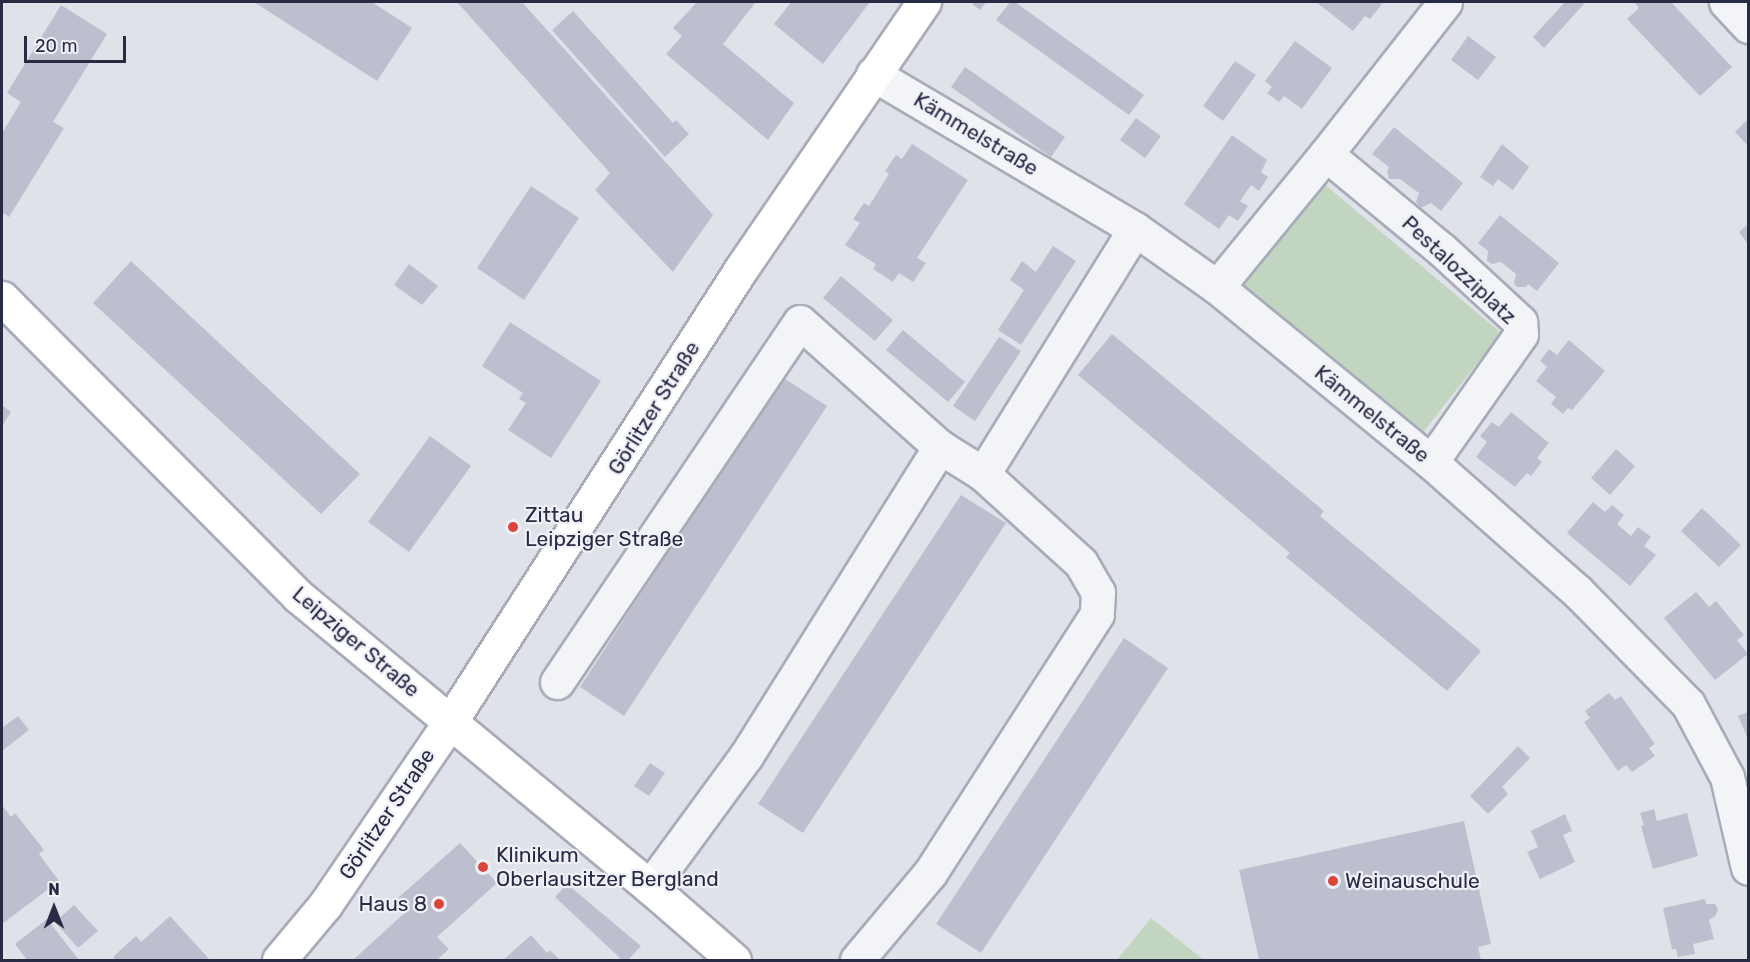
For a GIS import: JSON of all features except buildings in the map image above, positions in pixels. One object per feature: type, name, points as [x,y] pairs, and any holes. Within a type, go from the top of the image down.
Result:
[{"type":"main road","name":"Görlitzer Straße","points":[[279,960],[325,905],[450,723],[741,269],[924,2]]},
{"type":"main road","name":"Leipziger Straße","points":[[2,298],[298,596],[650,887],[734,960]]},
{"type":"street","points":[[1217,287],[1326,154],[1445,2]]},
{"type":"street","points":[[1725,2],[1749,26]]},
{"type":"street","name":"Kämmelstraße","points":[[873,74],[1135,229],[1217,287],[1431,462],[1577,591],[1688,704],[1727,777],[1749,868]]},
{"type":"street","name":"Pestalozziplatz","points":[[1326,154],[1441,249],[1520,322],[1521,334],[1431,462]]},
{"type":"street","points":[[983,474],[1135,229]]},
{"type":"street","points":[[557,682],[800,322],[940,447],[983,474],[1081,563],[1098,592],[1097,614],[930,873],[857,960]]},
{"type":"street","points":[[650,887],[746,756],[940,447]]},
{"type":"green space","points":[[1316,177],[1501,333],[1420,436],[1232,288]]},
{"type":"green space","points":[[1151,918],[1204,960],[1117,960]]},
{"type":"place","name":"Zittau Leipziger Straße","points":[[513,527]]},
{"type":"place","name":"Klinikum Oberlausitzer Bergland","points":[[483,867]]},
{"type":"place","name":"Weinauschule","points":[[1333,881]]},
{"type":"place","name":"Haus 8","points":[[439,904]]}]
